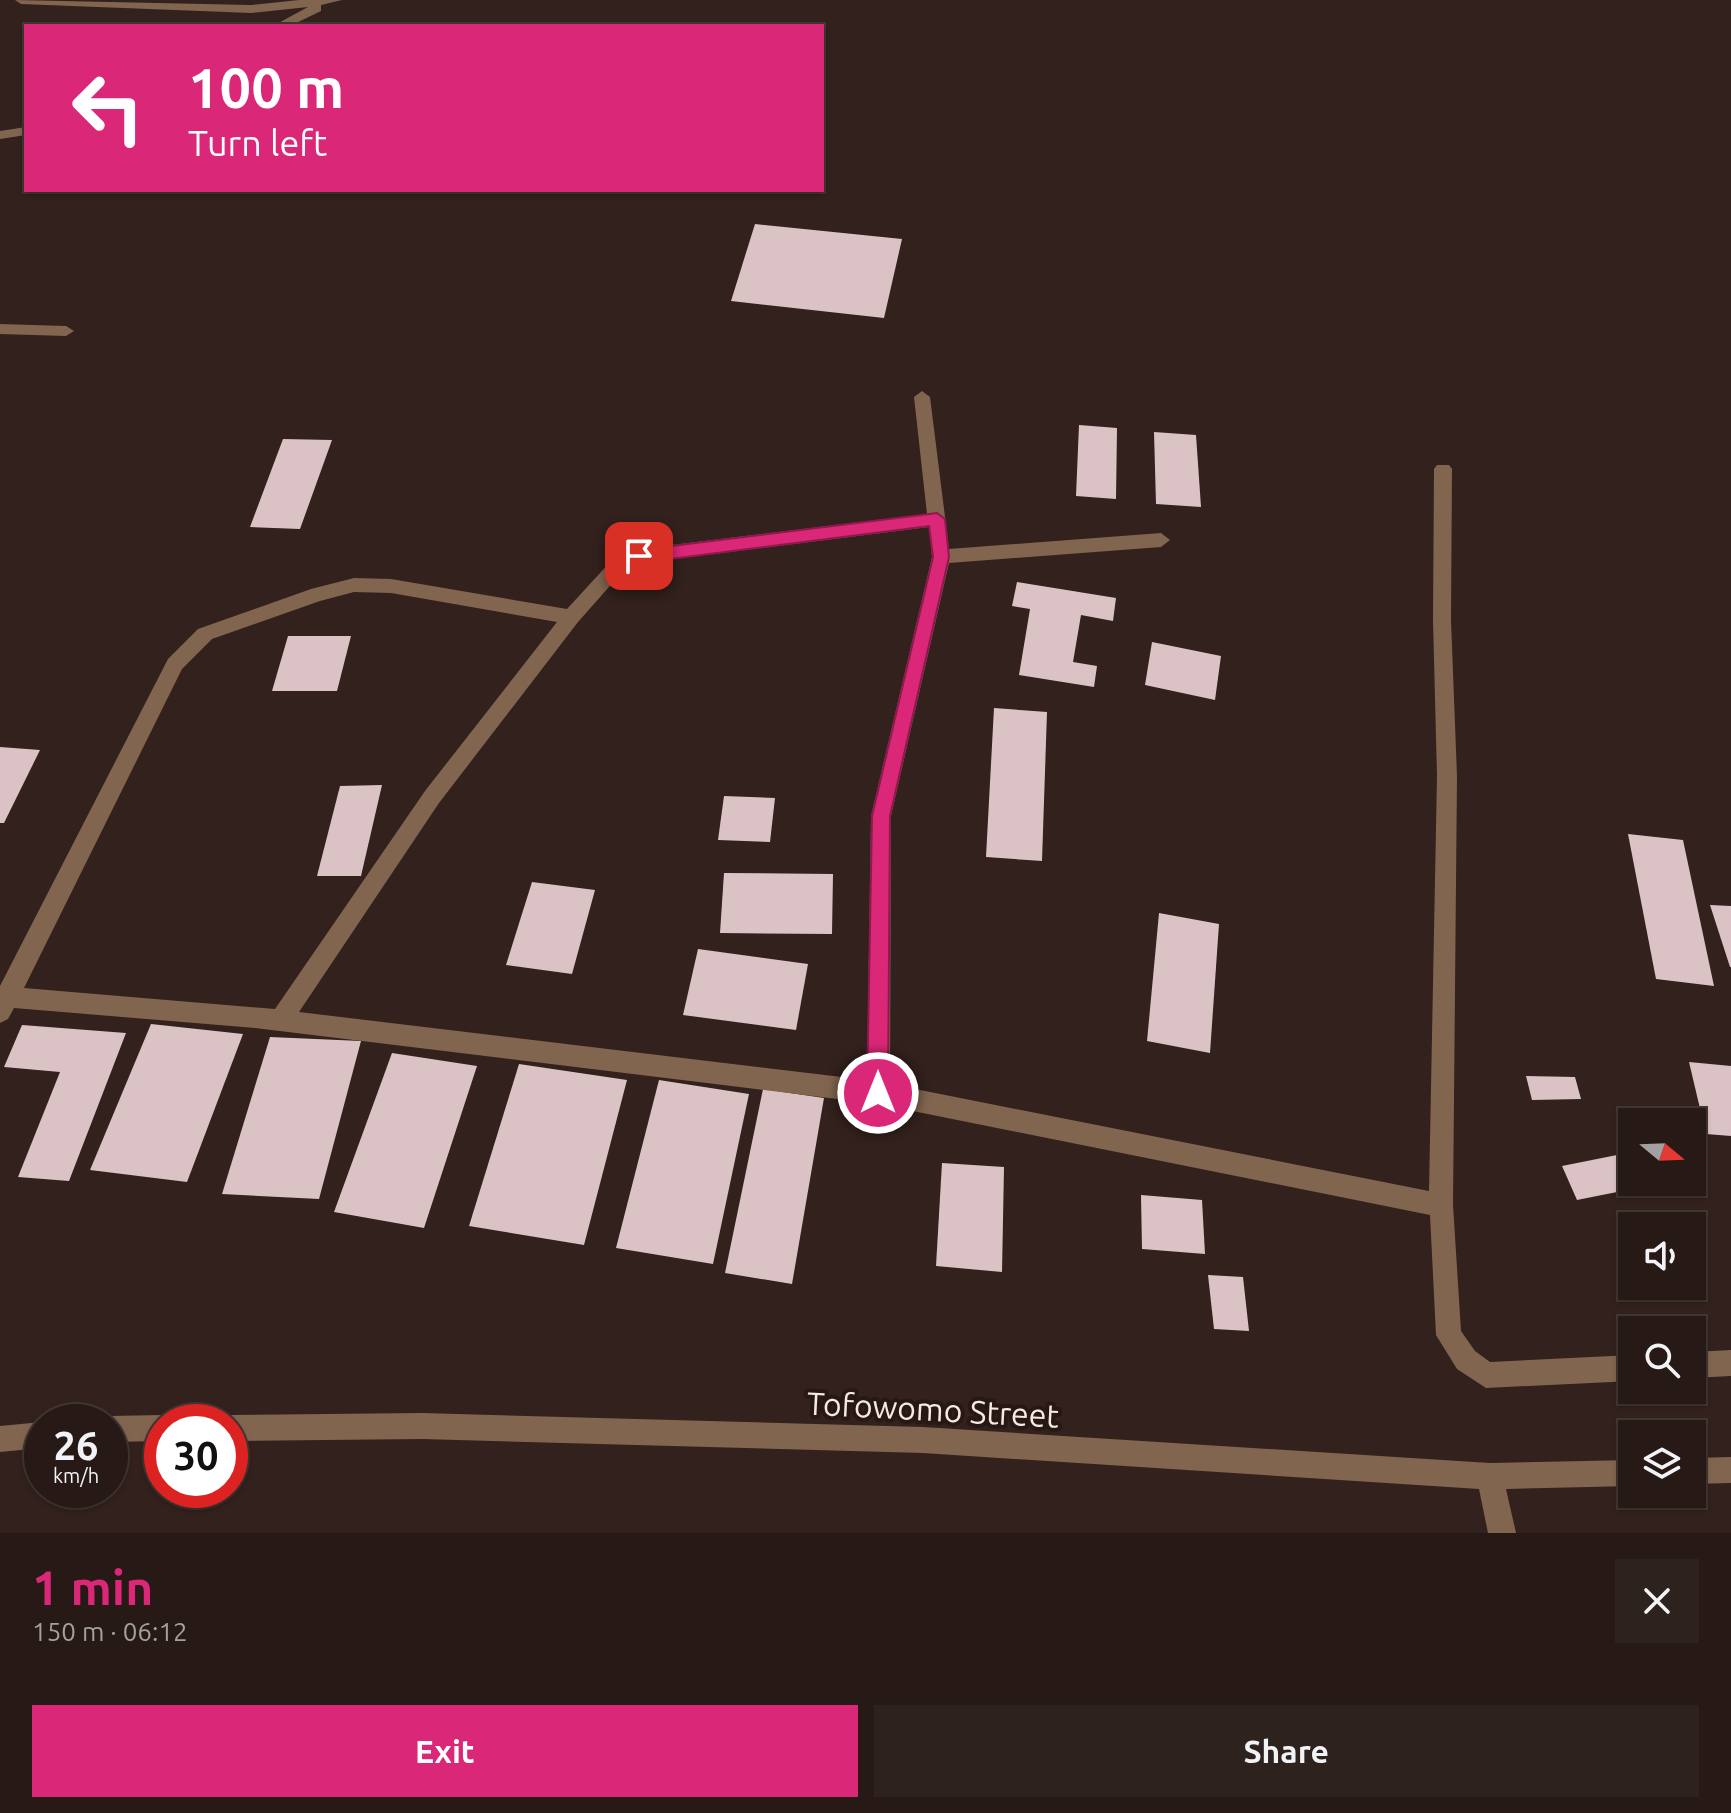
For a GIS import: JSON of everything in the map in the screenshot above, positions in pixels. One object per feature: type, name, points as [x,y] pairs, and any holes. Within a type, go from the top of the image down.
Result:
[{"type":"street","points":[[21,0],[251,9],[330,2]]},
{"type":"street","points":[[284,24],[330,2]]},
{"type":"street","points":[[0,135],[24,131]]},
{"type":"street","points":[[0,329],[66,331]]},
{"type":"street","points":[[878,1093],[881,816],[941,557],[922,397]]},
{"type":"street","points":[[1443,469],[1442,620],[1447,776],[1441,1205],[1449,1335],[1466,1360],[1486,1375],[1618,1369]]},
{"type":"street","points":[[280,1020],[432,797],[571,617],[618,565],[639,556],[937,519]]},
{"type":"street","points":[[941,557],[1161,540]]},
{"type":"street","points":[[571,617],[391,586],[354,585],[318,594],[205,634],[175,664],[3,1001],[280,1020],[878,1093],[1441,1205]]},
{"type":"street","points":[[1706,1364],[1731,1363]]},
{"type":"street","name":"Tofowomo Street","points":[[248,1428],[422,1426],[923,1440],[1490,1476],[1618,1473]]},
{"type":"street","points":[[0,1439],[24,1437]]},
{"type":"street","points":[[1706,1471],[1731,1470]]},
{"type":"street","points":[[1490,1476],[1502,1533]]},
{"type":"building","points":[[755,224],[902,239],[884,318],[731,301]]},
{"type":"building","points":[[1079,425],[1117,428],[1116,499],[1076,496]]},
{"type":"building","points":[[1154,432],[1196,435],[1201,507],[1156,504]]},
{"type":"building","points":[[283,439],[332,440],[300,529],[250,527]]},
{"type":"building","points":[[1017,582],[1116,598],[1113,621],[1081,615],[1073,662],[1097,666],[1094,687],[1019,675],[1030,609],[1012,606]]},
{"type":"building","points":[[288,636],[351,636],[337,691],[272,691]]},
{"type":"building","points":[[1152,642],[1221,656],[1215,700],[1145,685]]},
{"type":"building","points":[[994,708],[1047,712],[1042,861],[986,857]]},
{"type":"building","points":[[0,747],[40,750],[4,823],[0,823]]},
{"type":"building","points":[[382,785],[361,876],[317,876],[340,786]]},
{"type":"building","points":[[724,796],[775,798],[770,842],[718,840]]},
{"type":"building","points":[[1628,834],[1683,840],[1714,986],[1656,979]]},
{"type":"building","points":[[724,873],[833,874],[832,934],[720,933]]},
{"type":"building","points":[[532,882],[595,890],[572,974],[506,965]]},
{"type":"building","points":[[1710,905],[1731,906],[1731,967],[1730,967]]},
{"type":"building","points":[[1159,913],[1219,924],[1210,1053],[1147,1041]]},
{"type":"building","points":[[698,949],[808,964],[796,1030],[683,1015]]},
{"type":"building","points":[[151,1024],[243,1034],[187,1182],[90,1170]]},
{"type":"building","points":[[22,1025],[126,1033],[69,1181],[18,1177],[60,1072],[4,1067]]},
{"type":"building","points":[[270,1037],[361,1041],[319,1199],[222,1194]]},
{"type":"building","points":[[392,1053],[477,1066],[424,1228],[334,1212]]},
{"type":"building","points":[[1689,1062],[1731,1066],[1731,1136],[1706,1134],[1706,1108],[1700,1108]]},
{"type":"building","points":[[519,1064],[627,1080],[584,1245],[469,1226]]},
{"type":"building","points":[[1526,1076],[1575,1077],[1581,1099],[1532,1100]]},
{"type":"building","points":[[659,1080],[749,1094],[713,1264],[616,1248]]},
{"type":"building","points":[[763,1089],[824,1098],[792,1284],[725,1273]]},
{"type":"building","points":[[1618,1155],[1618,1192],[1577,1200],[1562,1166]]},
{"type":"building","points":[[942,1163],[1004,1167],[1002,1272],[936,1266]]},
{"type":"building","points":[[1141,1195],[1202,1200],[1205,1254],[1142,1249]]},
{"type":"building","points":[[1208,1275],[1243,1277],[1249,1331],[1214,1329]]},
{"type":"route","points":[[639,556],[937,519],[941,557],[881,816],[878,1093]]}]
